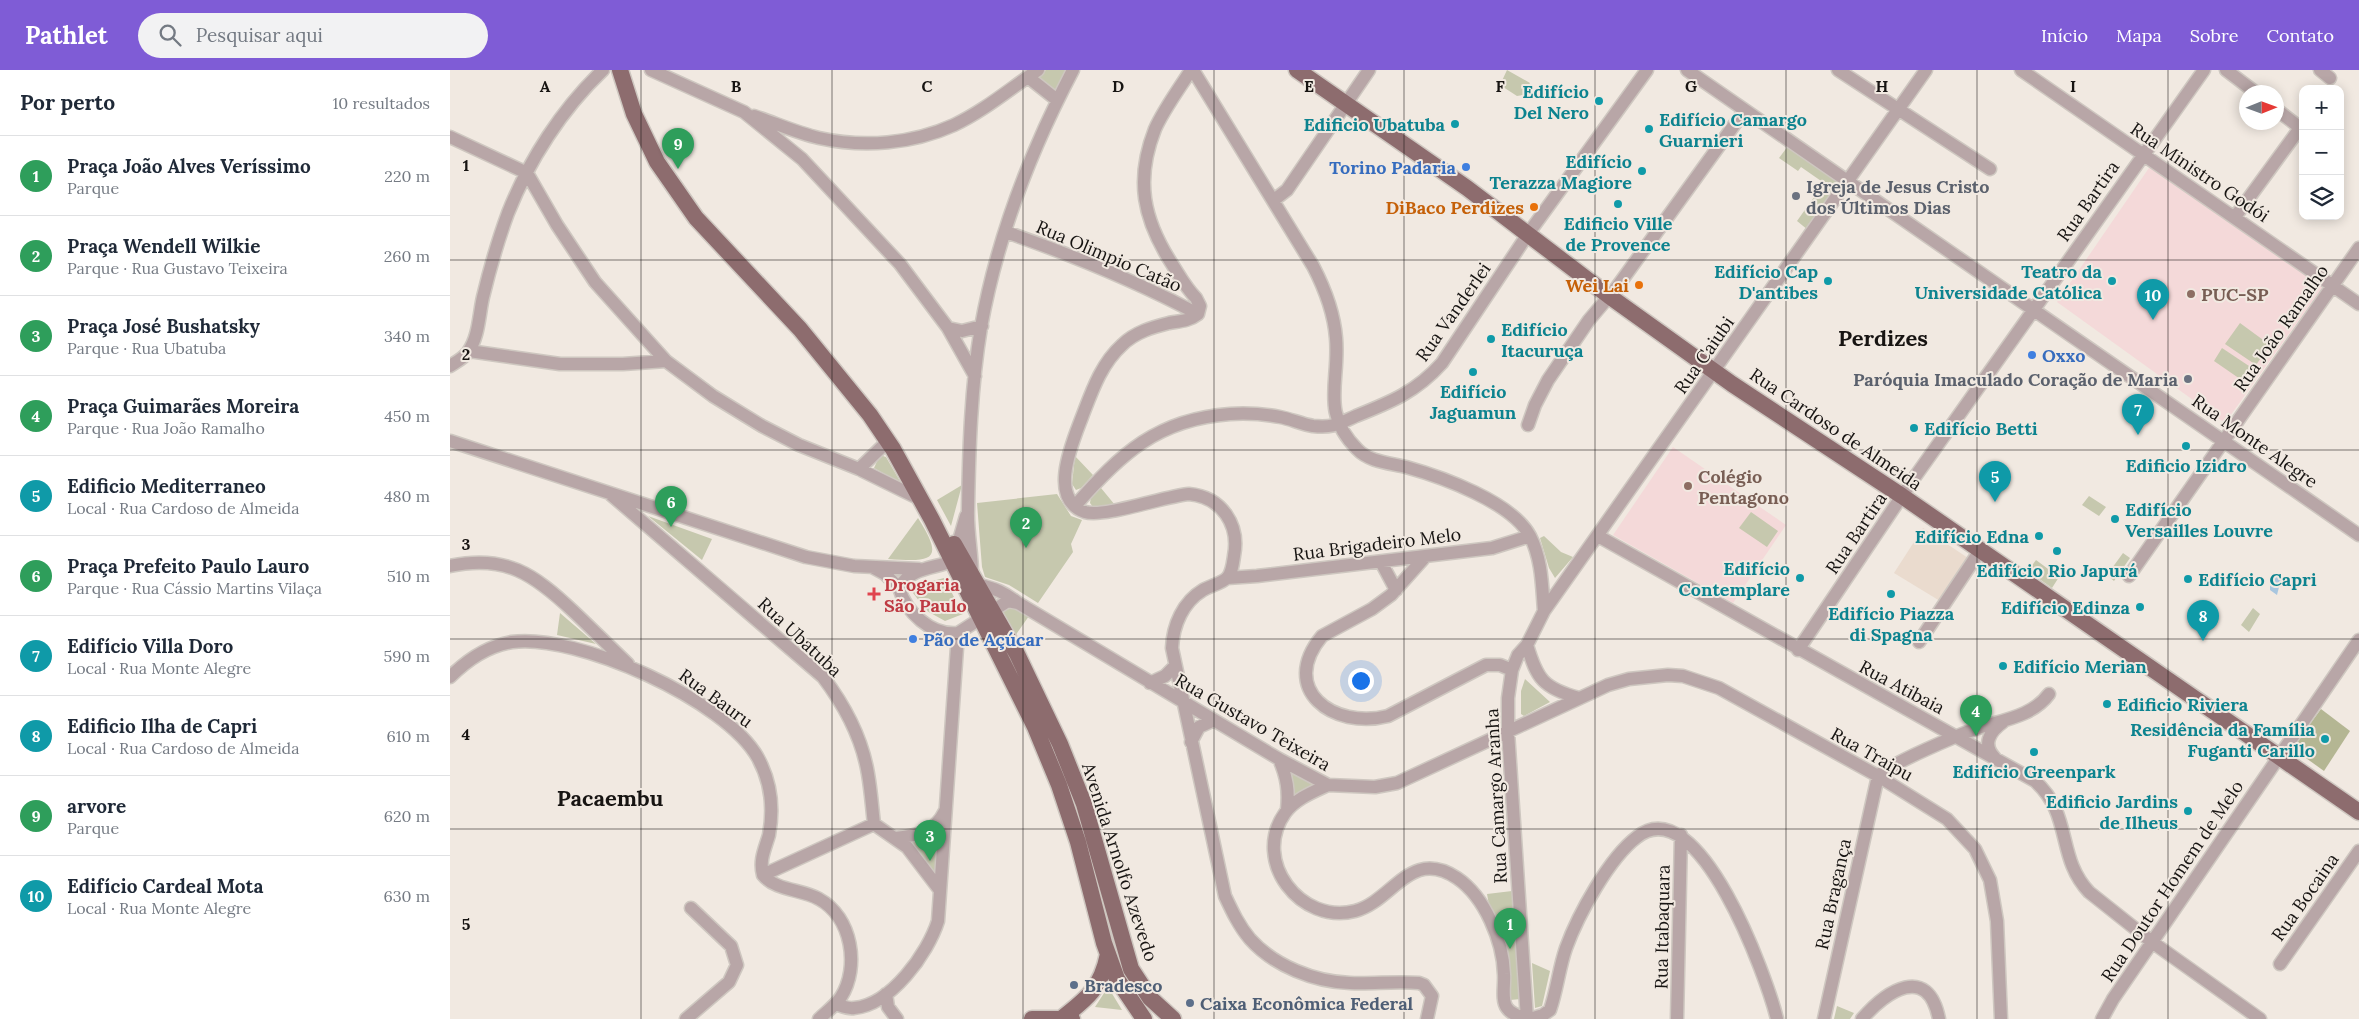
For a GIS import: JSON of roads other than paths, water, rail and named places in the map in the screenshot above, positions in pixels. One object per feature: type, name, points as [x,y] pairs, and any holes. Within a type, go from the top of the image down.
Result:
[{"type":"main road","points":[[620,70],[634,114],[657,162],[696,218],[800,329],[888,441],[920,500],[955,555]]},
{"type":"main road","name":"Rua Cardoso de Almeida","points":[[1297,70],[1467,188],[1609,296],[1714,372],[1902,496],[1979,552],[2359,812]]},
{"type":"main road","name":"Avenida Arnolfo Azevedo","points":[[955,555],[976,579],[986,614],[1017,654],[1060,744],[1084,804],[1131,969],[1150,998],[1174,1019]]},
{"type":"main road","name":"Avenida Arnolfo Azevedo","points":[[955,555],[986,614],[1036,727],[1059,785],[1078,842],[1108,954],[1117,979],[1144,1019]]},
{"type":"main road","points":[[1062,1019],[1092,994],[1105,968],[1108,954]]},
{"type":"main road","points":[[1032,1019],[1073,1019]]},
{"type":"street","points":[[450,366],[469,351],[476,330],[493,256],[508,212],[527,173],[566,111],[585,86],[603,70]]},
{"type":"street","points":[[651,70],[744,112],[817,138],[849,143],[886,144],[927,135],[956,124],[1033,73],[1057,100]]},
{"type":"street","points":[[976,579],[968,511],[975,376],[982,326],[1006,232],[1031,159],[1057,100],[1073,70]]},
{"type":"street","points":[[1427,1019],[1432,996],[1424,985],[1409,982],[1349,983],[1329,981],[1301,973],[1285,965],[1251,940],[1238,922],[1221,885],[1174,667],[1172,648],[1178,620],[1197,594],[1227,578],[1233,561],[1236,534],[1228,516],[1214,500],[1200,495],[1179,495],[1097,513],[1086,512],[1075,506],[1067,492],[1067,457],[1100,373],[1110,358],[1123,344],[1150,328],[1185,320],[1198,314],[1200,306],[1196,298],[1158,242],[1150,224],[1143,191],[1146,157],[1156,128],[1192,70],[1274,200],[1313,266],[1328,297],[1336,339],[1334,411],[1345,435],[1362,453],[1375,460],[1443,480],[1478,495],[1521,523],[1530,536],[1540,565],[1544,611]]},
{"type":"street","points":[[1274,200],[1287,190],[1369,70]]},
{"type":"street","name":"Rua Vanderlei","points":[[1075,506],[1101,476],[1133,448],[1166,430],[1194,420],[1216,415],[1246,413],[1280,416],[1313,426],[1340,425],[1395,400],[1428,378],[1442,363],[1528,234],[1647,70]]},
{"type":"street","name":"Rua Monte Alegre","points":[[1687,70],[2034,308],[2359,535]]},
{"type":"street","points":[[1838,70],[1990,170]]},
{"type":"street","name":"Rua Caiubi","points":[[1544,611],[1926,70]]},
{"type":"street","name":"Rua Ministro Godói","points":[[2021,70],[2359,304]]},
{"type":"street","name":"Rua Bartira","points":[[1798,650],[1902,496],[2142,154],[2204,70]]},
{"type":"street","points":[[2226,70],[2246,85]]},
{"type":"street","points":[[1528,425],[1534,405],[1548,380],[1589,320],[1609,296],[1745,110]]},
{"type":"street","points":[[744,112],[802,159],[900,264],[948,328],[975,376]]},
{"type":"street","points":[[2284,116],[2299,127]]},
{"type":"street","points":[[2235,217],[2301,130]]},
{"type":"street","points":[[450,137],[527,173],[557,225],[595,282],[666,361],[735,410],[799,445],[859,470],[920,500]]},
{"type":"street","name":"Rua Olimpio Catão","points":[[1006,232],[1087,261],[1149,288],[1198,314]]},
{"type":"street","name":"Rua João Ramalho","points":[[2129,576],[2359,248]]},
{"type":"street","points":[[948,328],[962,331],[982,326]]},
{"type":"street","points":[[469,351],[560,364],[623,364],[666,361]]},
{"type":"street","points":[[450,441],[806,557],[830,563],[919,569]]},
{"type":"street","points":[[859,470],[888,441]]},
{"type":"street","name":"Rua Ubatuba","points":[[609,493],[823,676],[844,707],[860,745],[869,776],[874,824]]},
{"type":"street","points":[[898,588],[903,581],[919,569],[955,555],[968,511]]},
{"type":"street","name":"Rua Brigadeiro Melo","points":[[1227,578],[1492,548],[1530,536]]},
{"type":"street","name":"Rua Atibaia","points":[[1598,536],[1798,650],[2029,777],[2044,789],[2058,812],[2070,862],[2082,885],[2098,902],[2260,1019]]},
{"type":"street","points":[[1919,642],[1979,552]]},
{"type":"street","points":[[1425,557],[1396,590],[1372,609],[1322,636],[1312,649],[1307,666],[1308,682],[1314,696],[1325,708],[1344,717],[1358,720],[1375,719],[1388,716],[1486,665],[1500,665],[1512,670]]},
{"type":"street","points":[[450,566],[462,563],[492,562],[529,574],[546,585],[630,666]]},
{"type":"street","points":[[1381,562],[1396,590]]},
{"type":"street","points":[[872,567],[885,574],[898,588],[904,602],[927,624],[940,632],[958,632],[1008,601],[1018,603]]},
{"type":"street","name":"Rua Gustavo Teixeira","points":[[976,579],[997,589],[1150,683],[1328,785],[1374,787],[1397,783],[1508,732]]},
{"type":"street","name":"Rua Camargo Aranha","points":[[1526,1019],[1508,732],[1508,698],[1512,670],[1518,655],[1527,644],[1544,611]]},
{"type":"street","points":[[836,1004],[855,1008],[871,1003],[886,994],[920,959],[929,944],[938,921],[958,632]]},
{"type":"street","name":"Rua Doutor Homem de Melo","points":[[2102,1019],[2152,942],[2359,640]]},
{"type":"street","name":"Rua Bauru","points":[[450,677],[461,666],[484,650],[513,642],[546,644],[583,651],[630,666],[660,680],[701,704],[747,742],[758,756],[766,774],[772,806],[772,819],[762,861],[763,875]]},
{"type":"street","points":[[1527,644],[1539,678],[1548,687],[1579,698]]},
{"type":"street","name":"Rua Gustavo Teixeira","points":[[1150,683],[1165,676],[1174,667]]},
{"type":"street","name":"Rua Traipu","points":[[1508,732],[1608,685],[1629,679],[1683,676],[1719,688],[1878,776],[1947,819],[1958,828],[1982,861],[1994,896],[2001,1019]]},
{"type":"street","points":[[1878,776],[1890,767],[1958,737],[2036,708],[2049,694]]},
{"type":"street","points":[[1997,760],[1989,751],[1988,742],[1993,731],[2007,719]]},
{"type":"street","points":[[1190,742],[1199,728],[1214,720]]},
{"type":"street","points":[[1280,759],[1289,790],[1287,810]]},
{"type":"street","name":"Rua Bragança","points":[[1824,1019],[1878,776]]},
{"type":"street","points":[[1328,785],[1294,803],[1287,810],[1279,825],[1275,842],[1275,859],[1282,879],[1289,890],[1298,900],[1312,908],[1326,912],[1356,911],[1375,903],[1407,875],[1428,869],[1450,874],[1465,884],[1479,902],[1496,936],[1504,972],[1505,1004],[1513,1014],[1526,1019]]},
{"type":"street","points":[[896,838],[925,833],[935,826],[946,810]]},
{"type":"street","points":[[829,1019],[847,986],[852,960],[851,948],[842,924],[822,900],[806,892],[774,885],[763,875],[874,824],[896,838],[917,859],[939,890]]},
{"type":"street","points":[[1530,1019],[1543,1015],[1550,1010],[1565,953],[1576,925],[1594,891],[1629,843],[1638,835],[1654,829],[1665,829],[1682,835],[1703,858],[1733,907],[1760,966],[1778,1019]]},
{"type":"street","name":"Rua Itabaquara","points":[[1677,1019],[1682,835]]},
{"type":"street","name":"Rua Bocaina","points":[[2280,964],[2359,851]]},
{"type":"street","points":[[686,1019],[729,982],[737,965],[731,946],[691,908]]},
{"type":"street","points":[[1862,1019],[1880,1000],[1892,992],[1910,986],[1917,987],[1929,995],[1939,1019]]},
{"type":"street","points":[[886,994],[888,1007],[897,1019]]},
{"type":"street","points":[[819,1019],[836,1004]]},
{"type":"water","points":[[2281,576],[2288,580],[2284,586],[2279,587],[2277,595],[2270,590],[2270,586],[2276,577]]},
{"type":"place","name":"Edifício Del Nero","points":[[1599,101]]},
{"type":"place","name":"Edificio Ubatuba","points":[[1455,124]]},
{"type":"place","name":"Edifício Camargo Guarnieri","points":[[1649,129]]},
{"type":"place","name":"Torino Padaria","points":[[1466,167]]},
{"type":"place","name":"arvore","points":[[678,169]]},
{"type":"place","name":"Edifício Terazza Magiore","points":[[1642,171]]},
{"type":"place","name":"Igreja de Jesus Cristo dos Últimos Dias","points":[[1796,196]]},
{"type":"place","name":"Edificio Ville de Provence","points":[[1618,204]]},
{"type":"place","name":"DiBaco Perdizes","points":[[1534,207]]},
{"type":"place","name":"Edifício Cap D'antibes","points":[[1828,281]]},
{"type":"place","name":"Teatro da Universidade Católica","points":[[2112,281]]},
{"type":"place","name":"Wei Lai","points":[[1639,285]]},
{"type":"place","name":"PUC-SP","points":[[2191,294]]},
{"type":"place","name":"Edifício Cardeal Mota","points":[[2153,320]]},
{"type":"place","name":"Edifício Itacuruça","points":[[1491,339]]},
{"type":"place","name":"Oxxo","points":[[2032,355]]},
{"type":"place","name":"Edifício Jaguamun","points":[[1473,372]]},
{"type":"place","name":"Paróquia Imaculado Coração de Maria","points":[[2188,379]]},
{"type":"place","name":"Edifício Betti","points":[[1914,428]]},
{"type":"place","name":"Edifício Villa Doro","points":[[2138,435]]},
{"type":"place","name":"Edificio Izidro","points":[[2186,446]]},
{"type":"place","name":"Colégio Pentagono","points":[[1688,486]]},
{"type":"place","name":"Edificio Mediterraneo","points":[[1995,502]]},
{"type":"place","name":"Edifício Versailles Louvre","points":[[2115,519]]},
{"type":"place","name":"Praça Prefeito Paulo Lauro","points":[[671,527]]},
{"type":"place","name":"Edifício Edna","points":[[2039,536]]},
{"type":"place","name":"Praça Wendell Wilkie","points":[[1026,548]]},
{"type":"place","name":"Edifício Rio Japurá","points":[[2057,551]]},
{"type":"place","name":"Edifício Contemplare","points":[[1800,578]]},
{"type":"place","name":"Edifício Capri","points":[[2188,579]]},
{"type":"place","name":"Drogaria São Paulo","points":[[874,594]]},
{"type":"place","name":"Edifício Piazza di Spagna","points":[[1891,594]]},
{"type":"place","name":"Edifício Edinza","points":[[2140,607]]},
{"type":"place","name":"Pão de Açúcar","points":[[913,639]]},
{"type":"place","name":"Edificio Ilha de Capri","points":[[2203,641]]},
{"type":"place","name":"Edifício Merian","points":[[2003,666]]},
{"type":"place","name":"Edificio Riviera","points":[[2107,704]]},
{"type":"place","name":"Praça Guimarães Moreira","points":[[1976,736]]},
{"type":"place","name":"Residência da Família Fuganti Carillo","points":[[2325,739]]},
{"type":"place","name":"Edifício Greenpark","points":[[2034,752]]},
{"type":"place","name":"Edificio Jardins de Ilheus","points":[[2188,811]]},
{"type":"place","name":"Praça José Bushatsky","points":[[930,861]]},
{"type":"place","name":"Praça João Alves Veríssimo","points":[[1510,949]]},
{"type":"place","name":"Bradesco","points":[[1074,985]]},
{"type":"place","name":"Caixa Econômica Federal","points":[[1190,1003]]},
{"type":"district","name":"Perdizes","points":[[1883,338]]},
{"type":"district","name":"Pacaembu","points":[[610,798]]}]
